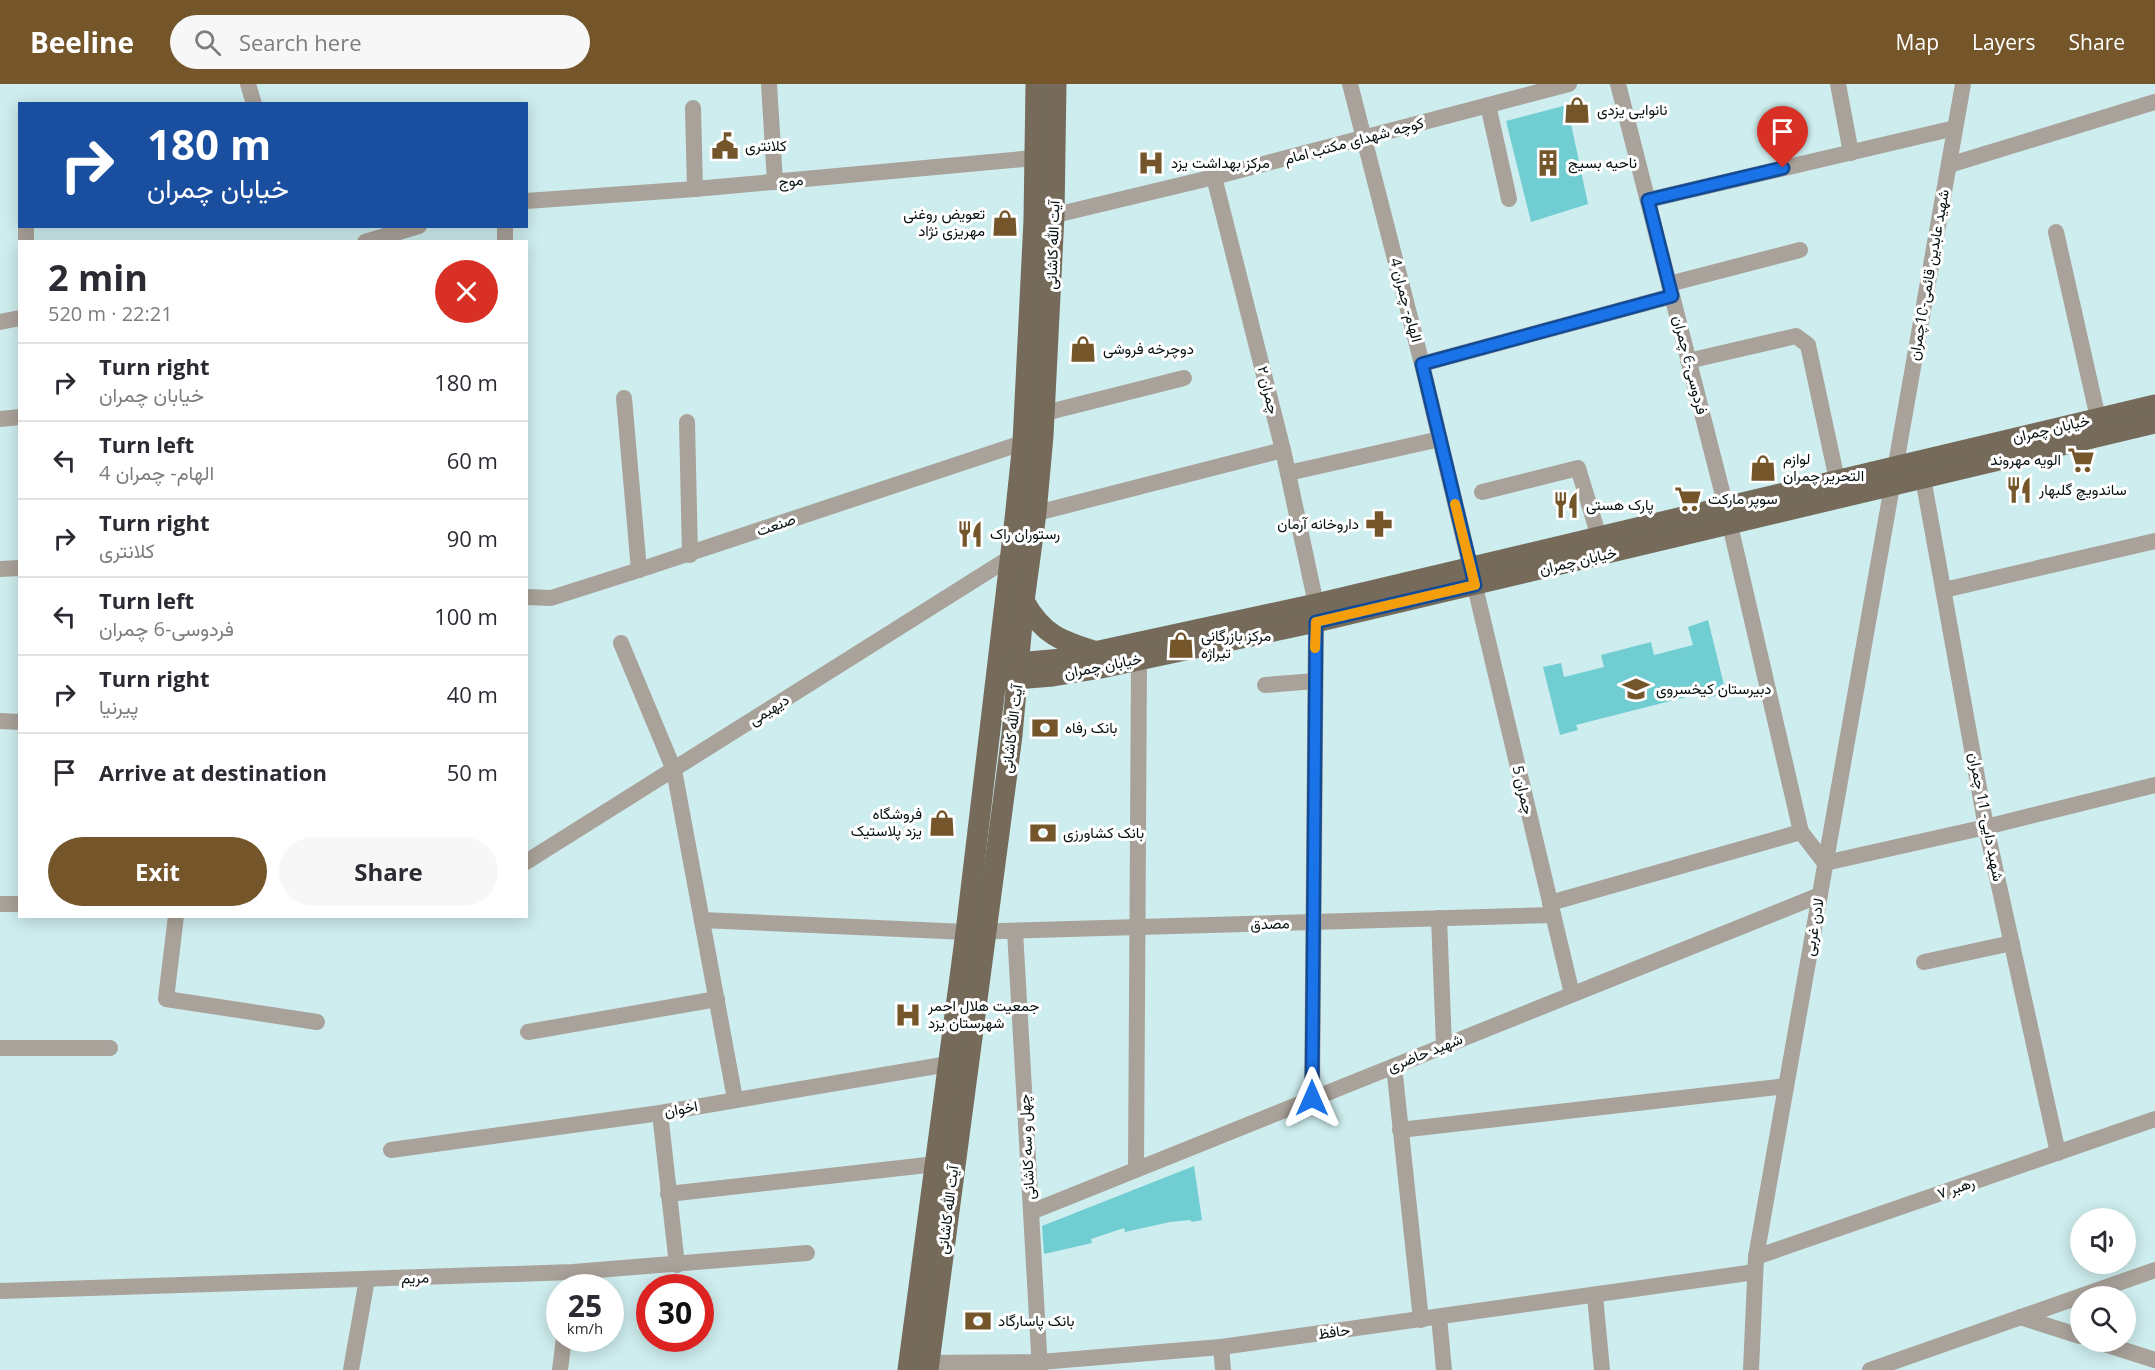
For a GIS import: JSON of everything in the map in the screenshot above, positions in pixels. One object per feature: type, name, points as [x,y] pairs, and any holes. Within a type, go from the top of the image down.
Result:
[{"type":"main road","name":"آیت الله کاشانی","points":[[1036,84],[1045,157]]},
{"type":"main road","name":"آیت الله کاشانی","points":[[944,1163],[970,1061],[976,932],[1008,672],[1011,557],[1023,442],[1034,414],[1045,157],[1056,84]]},
{"type":"main road","name":"خیابان چمران","points":[[1008,672],[1053,676],[1139,660],[1316,613],[1893,476],[2097,418],[2155,405]]},
{"type":"main road","name":"آیت الله کاشانی","points":[[918,1366],[944,1163],[947,1064],[976,932],[1014,713],[1008,672],[1024,601],[1032,551],[1043,436],[1034,414]]},
{"type":"main road","name":"خیابان چمران","points":[[1473,576],[1599,537],[1728,516],[1837,480],[1893,476],[1923,478],[2155,423]]},
{"type":"main road","points":[[1024,601],[1034,620],[1060,640],[1097,652]]},
{"type":"main road","name":"خیابان چمران","points":[[1008,672],[1097,652],[1316,613]]},
{"type":"main road","points":[[1014,713],[1034,689],[1053,676]]},
{"type":"street","points":[[248,84],[253,102]]},
{"type":"street","points":[[769,84],[775,182]]},
{"type":"street","name":"الهام- چمران 4","points":[[1350,84],[1422,364],[1473,576]]},
{"type":"street","name":"کوچه شهدای مکتب امام","points":[[1044,217],[1364,139],[1569,84]]},
{"type":"street","name":"فردوسی-6 چمران","points":[[1618,84],[1728,516],[1801,832]]},
{"type":"street","points":[[1838,84],[1851,153]]},
{"type":"street","name":"شهید عابدین قائمی-10چمران","points":[[1893,476],[1963,84]]},
{"type":"street","points":[[1949,165],[2155,102]]},
{"type":"street","points":[[1488,105],[1509,198]]},
{"type":"street","points":[[693,108],[695,189]]},
{"type":"street","points":[[1648,200],[1955,128]]},
{"type":"street","name":"موج","points":[[528,201],[695,189],[1045,157]]},
{"type":"street","name":"چمران ۲","points":[[1214,177],[1283,450],[1316,613],[1312,1098]]},
{"type":"street","points":[[372,240],[412,228]]},
{"type":"street","points":[[2056,232],[2097,418]]},
{"type":"street","points":[[1422,364],[1800,250]]},
{"type":"street","points":[[0,322],[18,318]]},
{"type":"street","points":[[1688,361],[1796,336],[1808,345],[1837,480]]},
{"type":"street","points":[[1034,414],[1184,378]]},
{"type":"street","points":[[624,398],[639,570]]},
{"type":"street","points":[[0,419],[18,417]]},
{"type":"street","points":[[687,422],[690,555]]},
{"type":"street","name":"صنعت","points":[[528,597],[551,598],[690,555],[1043,436]]},
{"type":"street","points":[[1288,473],[1440,439]]},
{"type":"street","points":[[1015,519],[1283,450]]},
{"type":"street","points":[[1482,492],[1578,468],[1599,537]]},
{"type":"street","name":"لادن غربی","points":[[1751,1370],[1756,1265],[1893,476]]},
{"type":"street","name":"شهید دایی- 11 چمران","points":[[1923,478],[1986,827],[2058,1153]]},
{"type":"street","points":[[1944,590],[2155,542]]},
{"type":"street","name":"دیهیمی","points":[[528,861],[1011,557],[1032,551]]},
{"type":"street","points":[[0,569],[18,568]]},
{"type":"street","name":"چمران 5","points":[[1473,576],[1572,994]]},
{"type":"street","points":[[621,643],[674,770],[735,1099]]},
{"type":"street","points":[[1136,1169],[1139,660]]},
{"type":"street","points":[[1265,685],[1315,681]]},
{"type":"street","points":[[0,721],[18,722]]},
{"type":"street","points":[[1801,832],[1825,863],[1986,827],[2155,785]]},
{"type":"street","name":"مصدق","points":[[702,920],[1015,932],[1439,918],[1552,909],[1801,832]]},
{"type":"street","name":"شهید حاضری","points":[[1031,1212],[1820,895]]},
{"type":"street","points":[[0,904],[18,904]]},
{"type":"street","points":[[176,918],[166,999],[317,1022]]},
{"type":"street","points":[[1439,918],[1444,1046]]},
{"type":"street","name":"چهل و سه کاشانی","points":[[1015,932],[1040,1366]]},
{"type":"street","points":[[1924,962],[2012,943]]},
{"type":"street","points":[[528,1032],[717,999]]},
{"type":"street","points":[[0,1048],[110,1048]]},
{"type":"street","name":"اخوان","points":[[391,1150],[660,1113],[970,1061]]},
{"type":"street","points":[[1394,1066],[1421,1320]]},
{"type":"street","points":[[1401,1130],[1786,1086]]},
{"type":"street","points":[[660,1113],[677,1265]]},
{"type":"street","name":"رهبر ۷","points":[[1756,1265],[2155,1119]]},
{"type":"street","points":[[668,1194],[944,1163]]},
{"type":"street","name":"مریم","points":[[614,1274],[677,1265],[807,1253]]},
{"type":"street","name":"حافظ","points":[[918,1366],[1040,1366],[1221,1347],[1595,1296],[1756,1265]]},
{"type":"street","points":[[1870,1370],[2155,1269]]},
{"type":"street","points":[[351,1370],[367,1279]]},
{"type":"street","name":"مریم","points":[[0,1291],[367,1279],[546,1280]]},
{"type":"street","points":[[1595,1296],[1602,1370]]},
{"type":"street","points":[[1439,1317],[1444,1370]]},
{"type":"street","points":[[2020,1317],[2070,1333]]},
{"type":"street","points":[[1221,1347],[1223,1370]]},
{"type":"street","points":[[560,1370],[562,1352]]},
{"type":"street","points":[[2130,1352],[2155,1360]]},
{"type":"building","name":"ناحیه بسیج","points":[[1567,105],[1588,204],[1531,222],[1506,121]]},
{"type":"building","points":[[1708,620],[1726,693],[1708,698],[1706,692],[1576,725],[1578,730],[1560,735],[1543,667],[1561,663],[1564,677],[1604,667],[1601,655],[1651,642],[1654,655],[1693,645],[1688,627]]},
{"type":"building","points":[[1194,1166],[1202,1220],[1170,1222],[1125,1232],[1124,1228],[1091,1239],[1092,1243],[1044,1254],[1042,1226]]},
{"type":"slow traffic","points":[[1315,648],[1316,622],[1475,585],[1455,504]]},
{"type":"place","name":"نانوایی یزدی","points":[[1577,110]]},
{"type":"place","name":"کلانتری","points":[[725,146]]},
{"type":"place","name":"مرکز بهداشت یزد","points":[[1151,163]]},
{"type":"place","name":"ناحیه بسیج","points":[[1548,163]]},
{"type":"place","name":"تعویض روغنی مهریزی نژاد","points":[[1005,223]]},
{"type":"place","name":"دوچرخه فروشی","points":[[1083,349]]},
{"type":"place","name":"الویه مهروند","points":[[2081,460]]},
{"type":"place","name":"لوازم التحریر چمران","points":[[1763,468]]},
{"type":"place","name":"ساندویچ گلبهار","points":[[2019,490]]},
{"type":"place","name":"سوپر مارکت","points":[[1688,499]]},
{"type":"place","name":"پارک هستی","points":[[1566,505]]},
{"type":"place","name":"داروخانه آرمان","points":[[1379,524]]},
{"type":"place","name":"رستوران راک","points":[[970,534]]},
{"type":"place","name":"مرکز بازرگانی تیراژه","points":[[1181,645]]},
{"type":"place","name":"دبیرستان کیخسروی","points":[[1636,689]]},
{"type":"place","name":"بانک رفاه","points":[[1045,728]]},
{"type":"place","name":"فروشگاه یزد پلاستیک","points":[[942,823]]},
{"type":"place","name":"بانک کشاورزی","points":[[1043,833]]},
{"type":"place","name":"جمعیت هلال احمر شهرستان یزد","points":[[908,1015]]},
{"type":"place","name":"بانک پاسارگاد","points":[[978,1321]]},
{"type":"route","points":[[1312,1098],[1316,622],[1475,585],[1422,364],[1672,296],[1648,200],[1783,168]]}]
